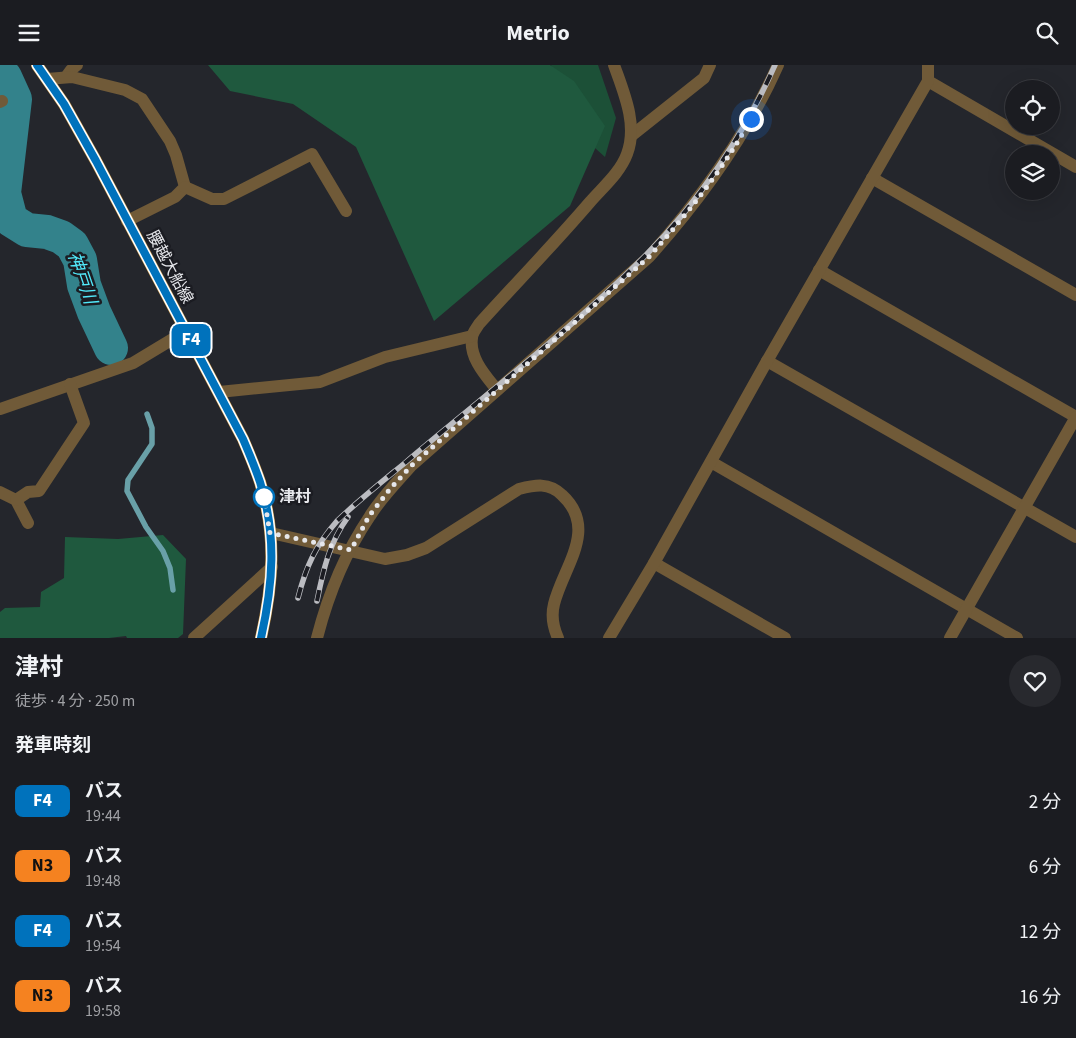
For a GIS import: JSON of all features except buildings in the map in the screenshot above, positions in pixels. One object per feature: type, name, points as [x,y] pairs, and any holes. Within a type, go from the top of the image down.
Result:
[{"type":"main road","name":"腰越大船線","points":[[37,65],[64,104],[96,161],[219,392],[243,439],[260,482],[270,533],[272,567],[261,638]]},
{"type":"street","points":[[66,77],[77,65]]},
{"type":"street","points":[[496,391],[481,370],[472,351],[472,337],[479,324],[560,237],[620,168],[627,154],[630,136],[630,114],[614,65]]},
{"type":"street","points":[[630,136],[704,78],[710,65]]},
{"type":"street","points":[[317,638],[332,589],[351,550],[369,516],[390,489],[411,466],[649,257],[708,186],[744,132],[765,94],[778,65]]},
{"type":"street","points":[[609,638],[654,563],[767,361],[928,81],[928,65]]},
{"type":"street","points":[[48,79],[72,77],[125,90],[142,99],[170,141],[184,187],[212,199],[224,199],[312,154],[346,211]]},
{"type":"street","points":[[928,81],[1076,167]]},
{"type":"street","points":[[872,178],[1076,295]]},
{"type":"street","points":[[127,221],[175,197],[184,187]]},
{"type":"street","points":[[819,270],[1076,417],[950,638]]},
{"type":"street","points":[[0,409],[133,363],[186,331]]},
{"type":"street","points":[[219,392],[320,382],[385,357],[472,337]]},
{"type":"street","points":[[767,361],[1076,537]]},
{"type":"street","points":[[16,500],[28,493],[39,491],[84,423],[70,384]]},
{"type":"street","points":[[711,462],[1017,638]]},
{"type":"street","points":[[270,533],[385,559],[406,555],[426,548],[519,489],[537,485],[549,487],[560,492],[570,502],[577,515],[579,531],[553,605],[553,626],[558,638]]},
{"type":"street","points":[[0,492],[16,500],[28,523]]},
{"type":"street","points":[[654,563],[784,638]]},
{"type":"street","points":[[194,638],[272,567]]},
{"type":"green space","points":[[208,65],[550,65],[574,81],[605,126],[570,206],[434,321],[356,147],[293,104],[230,91]]},
{"type":"green space","points":[[551,65],[598,65],[616,118],[605,157],[575,130]]},
{"type":"green space","points":[[163,535],[186,559],[183,634],[178,638],[127,638],[126,636],[109,638],[0,638],[0,612],[5,608],[40,607],[41,592],[64,578],[65,537],[118,539]]},
{"type":"waterway","name":"神戸川","points":[[0,72],[5,77],[15,99],[4,193],[11,220],[27,230],[47,232],[61,237],[72,245],[80,260],[84,285],[94,312],[111,348]]},
{"type":"waterway","name":"神戸川","points":[[147,414],[152,428],[152,444],[128,480],[127,491],[146,527],[163,551],[170,568],[173,590]]},
{"type":"railway","points":[[298,598],[313,557],[323,539],[337,521],[558,336],[617,283],[666,234],[719,166],[750,116],[775,65]]},
{"type":"railway","points":[[317,601],[324,568],[331,547],[348,517]]},
{"type":"bus line","name":"F4","points":[[37,65],[64,104],[96,161],[203,361],[243,439],[260,482],[267,511],[272,567],[261,638]]},
{"type":"place","name":"津村","points":[[264,497]]},
{"type":"route","points":[[264,497],[270,533],[351,550],[369,516],[411,466],[649,257],[708,186],[751,119]]}]
